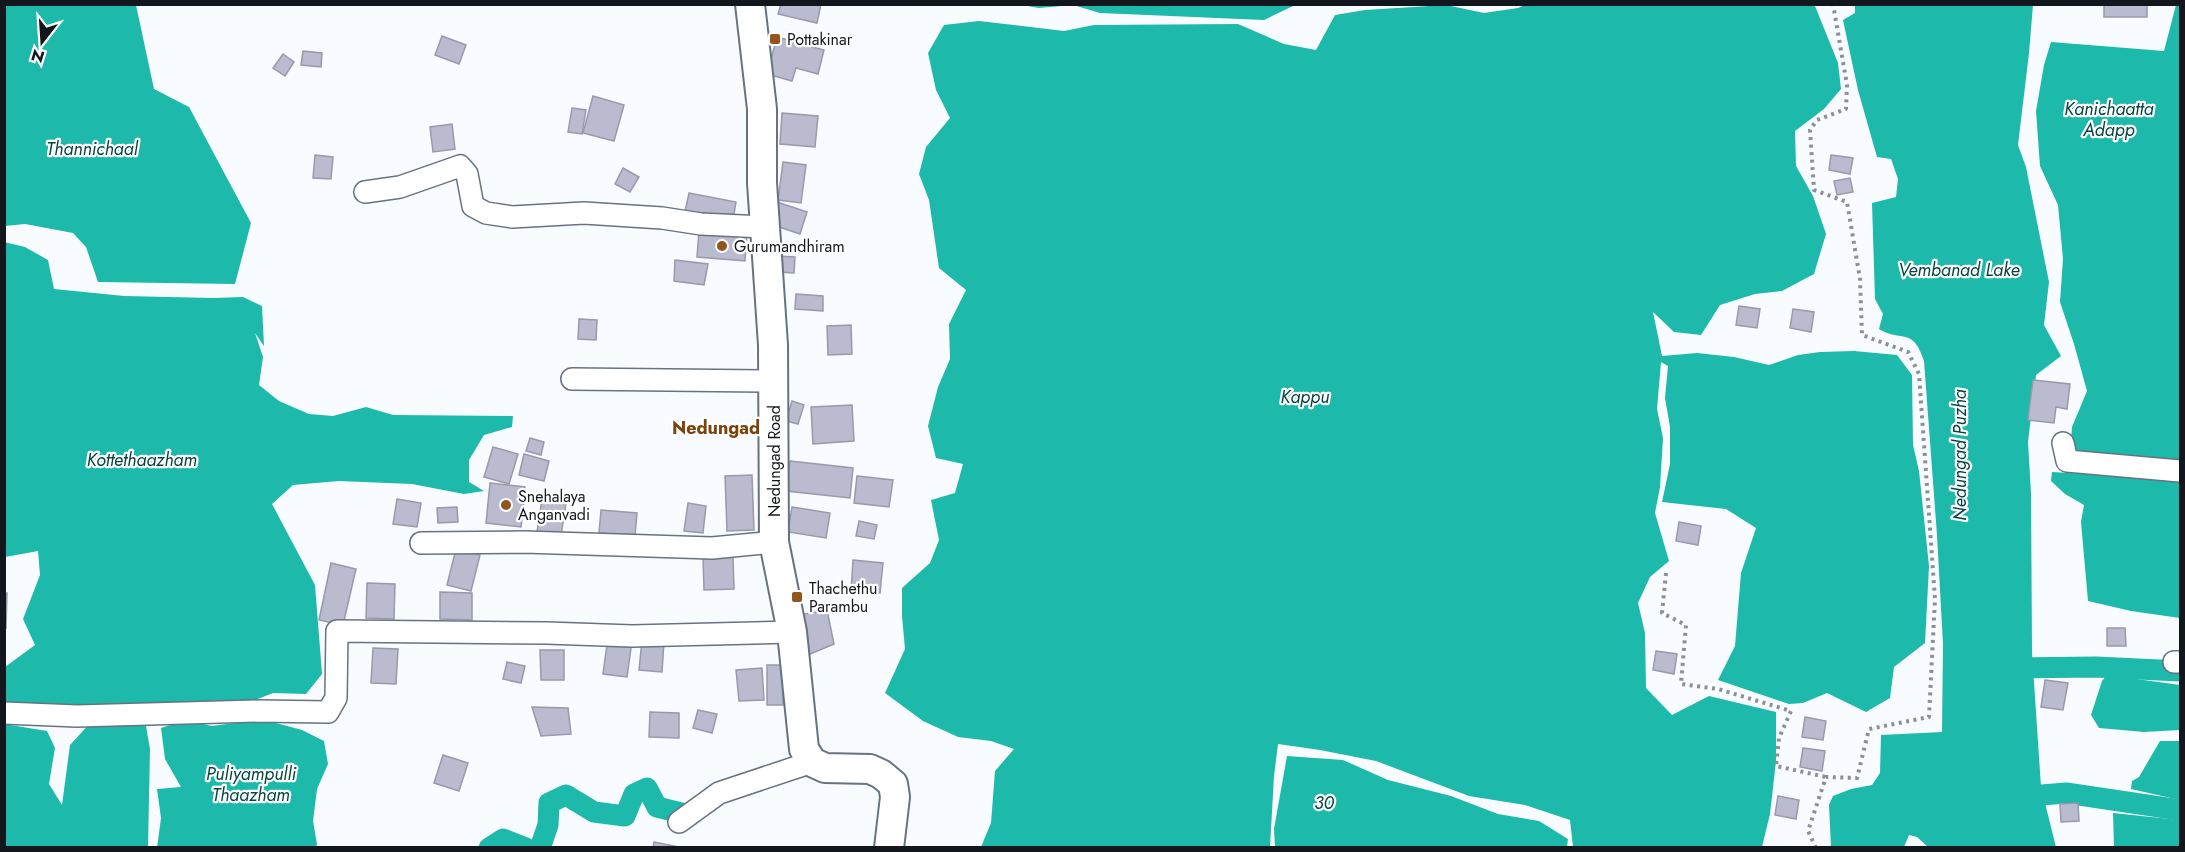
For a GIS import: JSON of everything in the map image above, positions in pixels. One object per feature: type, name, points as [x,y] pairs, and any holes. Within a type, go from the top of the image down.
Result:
[{"type":"main road","name":"Nedungad Road","points":[[750,4],[762,109],[764,227],[773,345],[774,542],[792,632],[804,749],[812,762]]},
{"type":"main road","points":[[812,762],[825,768],[870,769],[881,774],[893,784],[895,797],[889,848]]},
{"type":"street","points":[[365,192],[400,187],[460,166],[467,174],[473,206],[486,213],[512,217],[584,213],[662,218],[701,224],[764,227]]},
{"type":"street","points":[[572,379],[773,381]]},
{"type":"street","points":[[2063,443],[2067,461],[2181,471]]},
{"type":"street","points":[[421,543],[524,542],[712,548],[774,542]]},
{"type":"street","points":[[4,713],[77,716],[236,711],[328,712],[336,698],[337,631],[632,636],[792,632]]},
{"type":"street","points":[[679,822],[719,793],[812,762]]},
{"type":"path","points":[[1666,573],[1662,613],[1686,625],[1681,684],[1718,689],[1791,711],[1779,738],[1776,766],[1826,777],[1857,778],[1869,729],[1929,717],[1935,599],[1918,374],[1908,351],[1862,335],[1860,279],[1847,202],[1814,190],[1810,130],[1817,120],[1846,109],[1847,85],[1833,4]]},
{"type":"path","points":[[1816,848],[1808,831],[1826,777]]},
{"type":"water","name":"Thannichaal","points":[[5,4],[136,5],[154,89],[189,107],[251,223],[235,284],[98,282],[86,247],[73,233],[25,224],[5,226]]},
{"type":"water","points":[[1292,4],[1293,6],[1264,20],[1100,13],[1073,5],[1039,8],[1022,5]]},
{"type":"water","name":"Kappu","points":[[1527,4],[1815,6],[1838,63],[1841,89],[1824,109],[1795,131],[1796,166],[1813,196],[1826,234],[1814,274],[1782,291],[1755,294],[1720,305],[1701,335],[1674,332],[1653,312],[1662,356],[1697,353],[1734,357],[1769,365],[1798,355],[1854,351],[1897,355],[1912,375],[1913,445],[1919,471],[1929,566],[1925,643],[1894,667],[1890,698],[1866,712],[1827,693],[1803,703],[1789,704],[1718,680],[1735,646],[1741,573],[1756,528],[1726,509],[1662,502],[1670,464],[1670,427],[1665,398],[1668,366],[1661,362],[1657,409],[1663,438],[1660,487],[1655,513],[1669,561],[1650,577],[1638,603],[1645,633],[1646,688],[1672,715],[1709,696],[1776,712],[1776,761],[1770,814],[1762,847],[1573,847],[1570,820],[1525,805],[1469,796],[1376,761],[1278,744],[1270,847],[981,847],[991,823],[995,771],[1014,749],[991,741],[958,737],[923,721],[885,693],[905,649],[902,588],[930,563],[939,540],[931,500],[955,493],[963,464],[936,458],[928,426],[938,387],[950,359],[949,324],[966,290],[939,268],[929,200],[919,174],[926,147],[950,118],[936,90],[928,53],[944,25],[979,21],[1064,31],[1094,25],[1238,24],[1284,44],[1316,50],[1335,15],[1365,10],[1446,5],[1484,13],[1518,8]]},
{"type":"water","name":"Vembanad Lake","points":[[1855,5],[2033,5],[2018,145],[2026,167],[2049,282],[2044,325],[2061,356],[2036,375],[2028,442],[2031,493],[2032,652],[2041,787],[2056,847],[1928,847],[1917,837],[1909,835],[1904,847],[1831,847],[1829,805],[1833,796],[1851,789],[1872,785],[1880,773],[1881,735],[1942,732],[1943,644],[1924,361],[1916,343],[1911,339],[1879,329],[1883,314],[1875,299],[1872,203],[1896,197],[1898,179],[1891,159],[1877,157],[1858,90],[1843,20],[1855,13]]},
{"type":"water","name":"Kanichaatta Adapp","points":[[2176,5],[2180,5],[2180,461],[2070,454],[2072,427],[2087,391],[2060,302],[2063,259],[2058,205],[2040,166],[2036,111],[2044,65],[2051,42],[2164,51]]},
{"type":"water","name":"Kottethaazham","points":[[4,242],[25,247],[48,260],[54,289],[124,296],[243,297],[262,306],[264,346],[255,333],[263,357],[259,385],[279,401],[309,414],[333,416],[366,407],[393,415],[513,416],[512,427],[484,435],[469,460],[469,482],[484,491],[464,494],[412,484],[339,481],[293,485],[272,504],[315,585],[322,674],[306,694],[273,693],[253,701],[141,711],[5,703],[5,667],[35,645],[23,619],[40,575],[38,551],[5,557]]},
{"type":"water","points":[[2052,472],[2180,479],[2180,618],[2131,611],[2088,601],[2081,522],[2084,505],[2065,494],[2051,481]]},
{"type":"water","points":[[2107,675],[2180,685],[2180,730],[2144,732],[2099,728],[2091,715],[2102,681]]},
{"type":"water","points":[[129,716],[146,726],[150,749],[148,847],[5,847],[4,724],[47,731],[55,748],[49,784],[62,805],[70,745],[93,720]]},
{"type":"water","name":"Puliyampulli Thaazham","points":[[186,720],[212,726],[249,721],[276,723],[302,730],[324,741],[328,764],[317,789],[313,821],[316,847],[157,848],[161,818],[157,789],[181,787],[165,759],[161,728]]},
{"type":"water","points":[[2160,741],[2180,741],[2180,800],[2131,789],[2132,781],[2139,777]]},
{"type":"water","name":"30","points":[[1287,756],[1343,760],[1388,780],[1451,796],[1498,814],[1539,821],[1568,839],[1567,847],[1275,847],[1274,829]]},
{"type":"water","points":[[2113,813],[2180,820],[2180,847],[2114,847]]},
{"type":"building","points":[[781,4],[821,4],[817,23],[778,14]]},
{"type":"building","points":[[2104,4],[2147,4],[2147,17],[2104,17]]},
{"type":"building","points":[[442,36],[466,45],[459,64],[435,55]]},
{"type":"building","points":[[777,37],[824,50],[818,74],[796,68],[792,81],[767,74]]},
{"type":"building","points":[[303,51],[322,53],[321,67],[301,65]]},
{"type":"building","points":[[283,54],[294,62],[285,76],[273,68]]},
{"type":"building","points":[[593,96],[624,105],[614,141],[583,133]]},
{"type":"building","points":[[572,108],[586,110],[582,134],[568,132]]},
{"type":"building","points":[[782,113],[818,116],[815,147],[780,144]]},
{"type":"building","points":[[452,124],[455,149],[433,152],[430,127]]},
{"type":"building","points":[[315,155],[333,157],[331,179],[313,178]]},
{"type":"building","points":[[1831,155],[1853,158],[1850,174],[1829,170]]},
{"type":"building","points":[[783,162],[806,165],[801,203],[778,200]]},
{"type":"building","points":[[623,168],[639,177],[630,192],[615,184]]},
{"type":"building","points":[[1850,178],[1853,192],[1837,195],[1834,181]]},
{"type":"building","points":[[689,193],[736,202],[732,225],[684,216]]},
{"type":"building","points":[[774,201],[807,212],[800,234],[767,223]]},
{"type":"building","name":"Gurumandhiram","points":[[699,231],[747,235],[745,261],[697,257]]},
{"type":"building","points":[[777,256],[795,257],[794,273],[776,272]]},
{"type":"building","points":[[675,260],[708,264],[704,285],[674,281]]},
{"type":"building","points":[[796,294],[823,296],[823,311],[795,309]]},
{"type":"building","points":[[1739,306],[1760,309],[1757,328],[1736,325]]},
{"type":"building","points":[[1793,309],[1814,312],[1811,332],[1790,328]]},
{"type":"building","points":[[579,319],[597,320],[596,340],[578,339]]},
{"type":"building","points":[[851,325],[852,354],[828,355],[827,326]]},
{"type":"building","points":[[2033,380],[2070,384],[2067,409],[2056,407],[2054,423],[2028,420]]},
{"type":"building","points":[[792,401],[804,405],[798,424],[786,421]]},
{"type":"building","points":[[852,405],[854,441],[813,444],[811,407]]},
{"type":"building","points":[[530,438],[544,442],[541,455],[526,451]]},
{"type":"building","points":[[493,447],[518,454],[509,484],[484,477]]},
{"type":"building","points":[[524,454],[549,461],[544,481],[519,475]]},
{"type":"building","points":[[790,461],[853,468],[850,498],[786,491]]},
{"type":"building","points":[[752,475],[754,530],[727,531],[725,476]]},
{"type":"building","points":[[857,476],[893,480],[889,507],[854,503]]},
{"type":"building","name":"Snehalaya Anganvadi","points":[[490,483],[525,487],[521,527],[486,523]]},
{"type":"building","points":[[397,499],[421,503],[417,527],[393,524]]},
{"type":"building","points":[[542,499],[566,503],[561,536],[537,532]]},
{"type":"building","points":[[688,503],[706,506],[703,533],[684,531]]},
{"type":"building","points":[[457,507],[458,522],[438,523],[437,508]]},
{"type":"building","points":[[792,507],[830,513],[826,538],[788,532]]},
{"type":"building","points":[[601,510],[637,513],[635,536],[599,533]]},
{"type":"building","points":[[859,521],[877,525],[874,539],[856,536]]},
{"type":"building","points":[[1679,522],[1701,526],[1698,545],[1676,541]]},
{"type":"building","points":[[456,549],[480,555],[471,591],[447,585]]},
{"type":"building","points":[[733,556],[734,589],[704,590],[703,557]]},
{"type":"building","points":[[853,560],[883,563],[880,593],[851,591]]},
{"type":"building","points":[[331,563],[356,569],[343,625],[319,620]]},
{"type":"building","points":[[367,583],[395,584],[394,619],[366,618]]},
{"type":"building","points":[[440,592],[472,593],[472,620],[440,619]]},
{"type":"building","points":[[4,593],[7,593],[6,628],[4,627]]},
{"type":"building","points":[[827,610],[834,644],[808,655],[799,615]]},
{"type":"building","points":[[2107,628],[2125,628],[2126,646],[2107,646]]},
{"type":"building","points":[[608,637],[632,641],[627,677],[603,674]]},
{"type":"building","points":[[642,640],[664,642],[662,672],[639,670]]},
{"type":"building","points":[[373,648],[398,649],[396,684],[371,683]]},
{"type":"building","points":[[540,650],[564,650],[564,680],[541,680]]},
{"type":"building","points":[[1656,651],[1677,654],[1674,674],[1653,670]]},
{"type":"building","points":[[507,662],[525,666],[521,683],[503,679]]},
{"type":"building","points":[[767,665],[783,665],[783,705],[767,705]]},
{"type":"building","points":[[762,668],[764,700],[739,701],[736,670]]},
{"type":"building","points":[[2045,680],[2068,683],[2063,710],[2041,707]]},
{"type":"building","points":[[532,707],[568,708],[571,734],[541,736]]},
{"type":"building","points":[[698,710],[717,714],[712,733],[693,728]]},
{"type":"building","points":[[650,712],[679,713],[679,738],[649,737]]},
{"type":"building","points":[[1805,717],[1826,721],[1823,740],[1802,737]]},
{"type":"building","points":[[1803,748],[1825,751],[1822,771],[1800,767]]},
{"type":"building","points":[[443,755],[468,763],[459,791],[434,783]]},
{"type":"building","points":[[1778,796],[1799,800],[1796,819],[1775,815]]},
{"type":"building","points":[[2078,803],[2079,821],[2061,822],[2060,804]]},
{"type":"building","points":[[654,842],[684,848],[653,848]]},
{"type":"waterway","points":[[2006,668],[2096,667],[2180,671]]},
{"type":"waterway","points":[[540,848],[548,825],[549,803],[566,795],[594,812],[625,816],[634,794],[647,788],[657,807],[681,813]]},
{"type":"waterway","points":[[2016,797],[2066,793],[2180,810]]},
{"type":"waterway","points":[[489,848],[503,839],[526,848]]},
{"type":"place","name":"Pottakinar","points":[[775,39]]},
{"type":"place","name":"Gurumandhiram","points":[[722,246]]},
{"type":"place","name":"Snehalaya Anganvadi","points":[[506,505]]},
{"type":"place","name":"Thachethu Parambu","points":[[797,597]]},
{"type":"district","name":"Nedungad","points":[[716,428]]},
{"type":"water label","name":"Nedungad Puzha","points":[[1960,455]]}]
